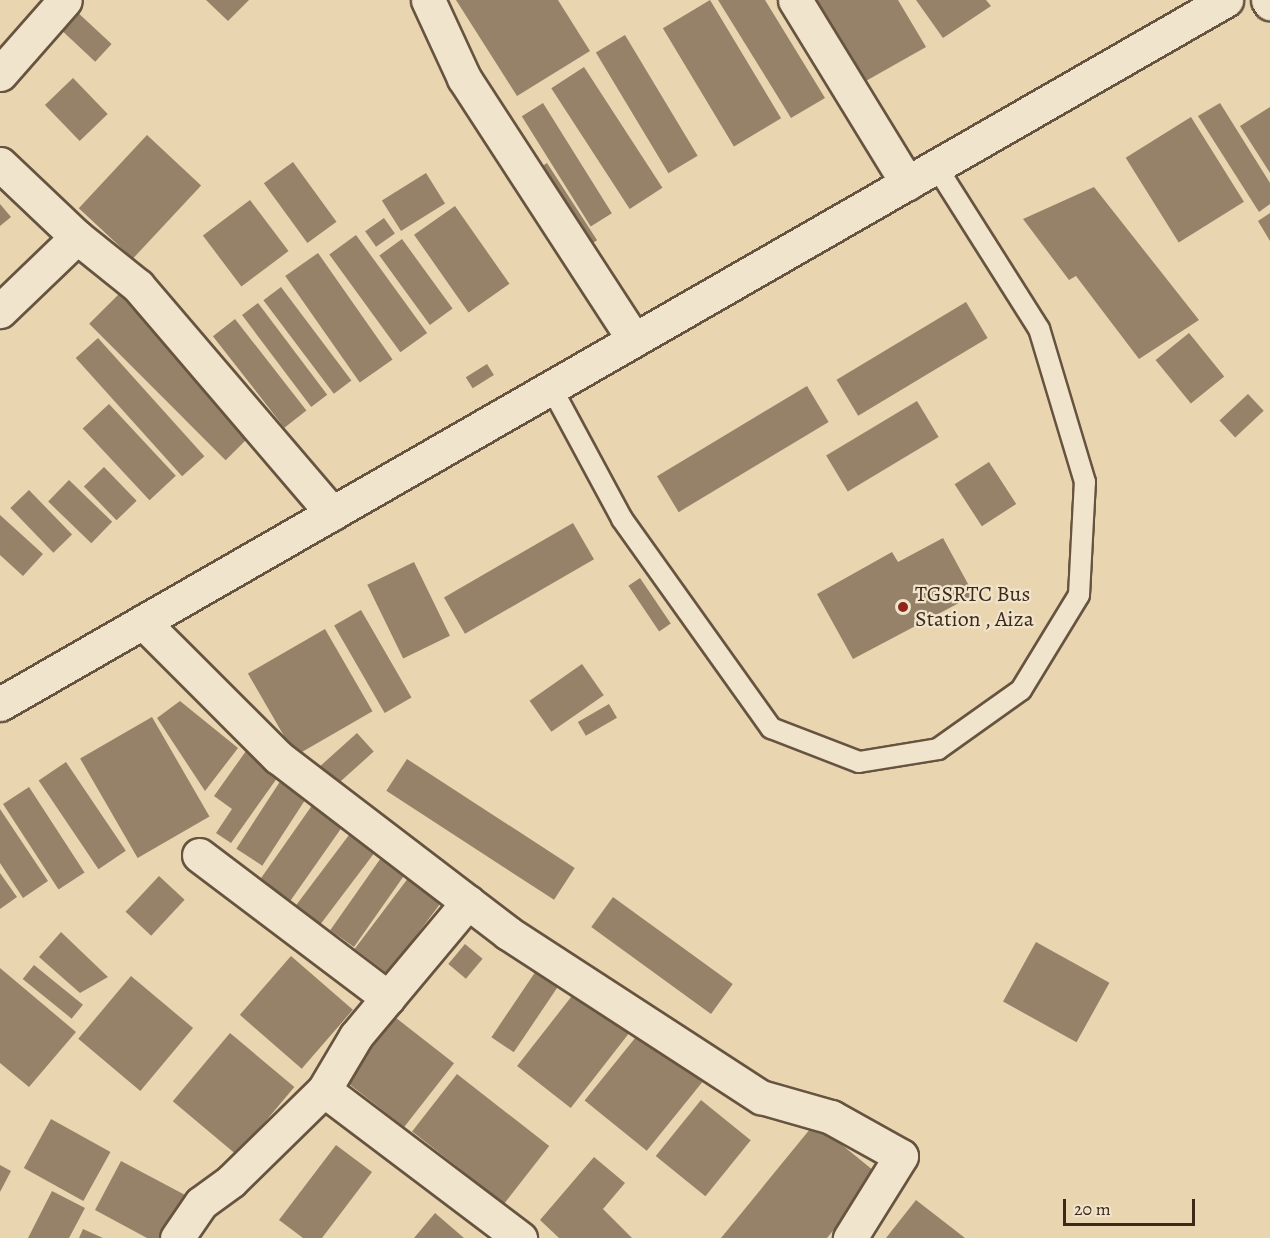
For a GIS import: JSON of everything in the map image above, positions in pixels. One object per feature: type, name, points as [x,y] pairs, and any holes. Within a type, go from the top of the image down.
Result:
[{"type":"street","points":[[0,74],[65,0]]},
{"type":"street","points":[[428,0],[464,78],[634,340]]},
{"type":"street","points":[[795,0],[907,183]]},
{"type":"street","points":[[0,704],[1226,0]]},
{"type":"street","points":[[0,164],[77,237],[138,286],[332,513]]},
{"type":"street","points":[[0,311],[77,237]]},
{"type":"street","points":[[143,622],[278,757],[508,933],[761,1097],[831,1117],[901,1156],[849,1238]]},
{"type":"street","points":[[200,855],[388,998]]},
{"type":"street","points":[[177,1238],[201,1203],[231,1181],[324,1090],[356,1036],[468,902]]},
{"type":"street","points":[[324,1090],[520,1238]]},
{"type":"lane","points":[[551,387],[622,519],[771,728],[859,762],[938,748],[1021,690],[1079,595],[1085,482],[1039,329],[936,166]]},
{"type":"building","points":[[206,0],[249,0],[228,21]]},
{"type":"building","points":[[456,0],[558,0],[590,51],[517,96]]},
{"type":"building","points":[[710,0],[781,118],[734,147],[663,28]]},
{"type":"building","points":[[718,0],[765,0],[825,98],[791,118]]},
{"type":"building","points":[[808,0],[898,0],[926,47],[857,86]]},
{"type":"building","points":[[916,0],[986,0],[991,6],[943,38]]},
{"type":"building","points":[[75,10],[112,44],[95,62],[59,28]]},
{"type":"building","points":[[625,35],[698,156],[668,173],[596,53]]},
{"type":"building","points":[[584,67],[662,188],[630,209],[551,88]]},
{"type":"building","points":[[73,78],[108,114],[80,141],[45,105]]},
{"type":"building","points":[[543,103],[612,213],[591,226],[522,116]]},
{"type":"building","points":[[1220,103],[1270,183],[1270,204],[1259,212],[1198,116]]},
{"type":"building","points":[[1270,107],[1270,173],[1240,126]]},
{"type":"building","points":[[1191,117],[1244,202],[1179,243],[1126,158]]},
{"type":"building","points":[[147,135],[201,185],[133,259],[79,208]]},
{"type":"building","points":[[293,162],[336,222],[307,243],[264,183]]},
{"type":"building","points":[[547,163],[597,240],[582,250],[532,173]]},
{"type":"building","points":[[426,173],[445,204],[401,231],[382,201]]},
{"type":"building","points":[[1094,187],[1199,320],[1139,359],[1076,276],[1069,280],[1023,219]]},
{"type":"building","points":[[250,200],[289,251],[241,287],[203,236]]},
{"type":"building","points":[[0,204],[11,217],[0,226]]},
{"type":"building","points":[[455,206],[509,284],[469,312],[414,235]]},
{"type":"building","points":[[1270,213],[1270,241],[1258,221]]},
{"type":"building","points":[[384,218],[395,234],[376,247],[365,231]]},
{"type":"building","points":[[356,235],[427,333],[400,352],[329,254]]},
{"type":"building","points":[[402,239],[453,309],[430,325],[379,255]]},
{"type":"building","points":[[318,253],[393,359],[360,382],[285,276]]},
{"type":"building","points":[[281,287],[351,380],[334,394],[263,300]]},
{"type":"building","points":[[121,292],[257,428],[226,460],[89,324]]},
{"type":"building","points":[[966,302],[988,338],[858,416],[837,380]]},
{"type":"building","points":[[258,303],[327,395],[311,407],[242,315]]},
{"type":"building","points":[[235,319],[306,410],[284,428],[213,336]]},
{"type":"building","points":[[1189,333],[1224,377],[1191,404],[1156,360]]},
{"type":"building","points":[[98,338],[204,456],[182,476],[76,358]]},
{"type":"building","points":[[487,364],[494,375],[473,388],[466,377]]},
{"type":"building","points":[[807,386],[829,422],[679,512],[657,476]]},
{"type":"building","points":[[1248,394],[1264,411],[1235,437],[1219,421]]},
{"type":"building","points":[[917,401],[939,437],[848,492],[826,456]]},
{"type":"building","points":[[109,404],[176,476],[150,500],[83,429]]},
{"type":"building","points":[[989,462],[1016,504],[982,526],[955,484]]},
{"type":"building","points":[[104,467],[137,501],[117,520],[84,486]]},
{"type":"building","points":[[69,480],[112,522],[91,543],[48,502]]},
{"type":"building","points":[[29,490],[72,535],[53,553],[10,508]]},
{"type":"building","points":[[0,515],[43,554],[23,576],[0,555]]},
{"type":"building","points":[[573,523],[594,559],[465,634],[444,598]]},
{"type":"building","points":[[943,538],[974,595],[853,659],[817,594],[892,552],[898,562]]},
{"type":"building","points":[[414,562],[450,636],[403,658],[367,585]]},
{"type":"building","points":[[640,578],[671,624],[659,631],[628,586]]},
{"type":"building","points":[[361,610],[412,697],[385,713],[334,626]]},
{"type":"building","points":[[325,629],[373,711],[295,756],[248,674]]},
{"type":"building","points":[[582,664],[604,695],[551,732],[530,701]]},
{"type":"building","points":[[180,701],[238,748],[205,791],[157,718]]},
{"type":"building","points":[[609,704],[617,718],[586,736],[578,722]]},
{"type":"building","points":[[152,717],[210,817],[138,858],[80,758]]},
{"type":"building","points":[[357,733],[374,752],[337,784],[321,766]]},
{"type":"building","points":[[246,751],[280,774],[231,843],[216,833],[232,809],[214,796]]},
{"type":"building","points":[[407,759],[575,868],[554,900],[386,791]]},
{"type":"building","points":[[66,762],[126,851],[98,869],[39,780]]},
{"type":"building","points":[[281,780],[307,797],[262,866],[236,849]]},
{"type":"building","points":[[29,787],[85,873],[59,889],[3,804]]},
{"type":"building","points":[[313,804],[343,825],[289,903],[259,882]]},
{"type":"building","points":[[0,809],[48,881],[23,898],[0,863]]},
{"type":"building","points":[[352,831],[377,850],[318,927],[294,908]]},
{"type":"building","points":[[383,855],[407,872],[354,947],[330,930]]},
{"type":"building","points":[[0,873],[17,897],[0,909]]},
{"type":"building","points":[[412,873],[445,898],[388,974],[355,949]]},
{"type":"building","points":[[159,876],[185,900],[151,936],[126,912]]},
{"type":"building","points":[[613,897],[733,984],[711,1014],[591,927]]},
{"type":"building","points":[[61,932],[108,977],[80,993],[39,957]]},
{"type":"building","points":[[1036,942],[1109,983],[1077,1042],[1003,1001]]},
{"type":"building","points":[[465,944],[483,959],[466,979],[448,964]]},
{"type":"building","points":[[291,956],[353,1010],[302,1069],[240,1015]]},
{"type":"building","points":[[34,965],[83,1005],[72,1019],[23,979]]},
{"type":"building","points":[[540,965],[562,980],[514,1052],[491,1037]]},
{"type":"building","points":[[0,968],[76,1032],[29,1087],[0,1063]]},
{"type":"building","points":[[131,976],[193,1028],[140,1091],[78,1039]]},
{"type":"building","points":[[575,992],[629,1034],[571,1108],[517,1066]]},
{"type":"building","points":[[391,1014],[454,1063],[404,1127],[341,1078]]},
{"type":"building","points":[[640,1032],[702,1082],[647,1151],[585,1100]]},
{"type":"building","points":[[230,1033],[294,1087],[237,1155],[173,1101]]},
{"type":"building","points":[[457,1074],[549,1146],[504,1204],[412,1132]]},
{"type":"building","points":[[701,1100],[751,1140],[705,1196],[656,1156]]},
{"type":"building","points":[[51,1119],[110,1152],[83,1201],[24,1168]]},
{"type":"building","points":[[815,1123],[879,1175],[827,1238],[721,1238]]},
{"type":"building","points":[[336,1145],[372,1172],[322,1238],[303,1238],[279,1220]]},
{"type":"building","points":[[594,1157],[625,1183],[603,1209],[632,1238],[559,1238],[540,1220]]},
{"type":"building","points":[[121,1161],[187,1196],[165,1238],[147,1238],[95,1210]]},
{"type":"building","points":[[0,1165],[11,1171],[0,1192]]},
{"type":"building","points":[[52,1191],[85,1208],[69,1238],[28,1238]]},
{"type":"building","points":[[916,1200],[965,1238],[886,1238]]},
{"type":"building","points":[[435,1213],[464,1238],[414,1238]]},
{"type":"building","points":[[83,1229],[103,1238],[79,1238]]},
{"type":"place","name":"TGSRTC Bus Station , Aiza","points":[[903,607]]}]
